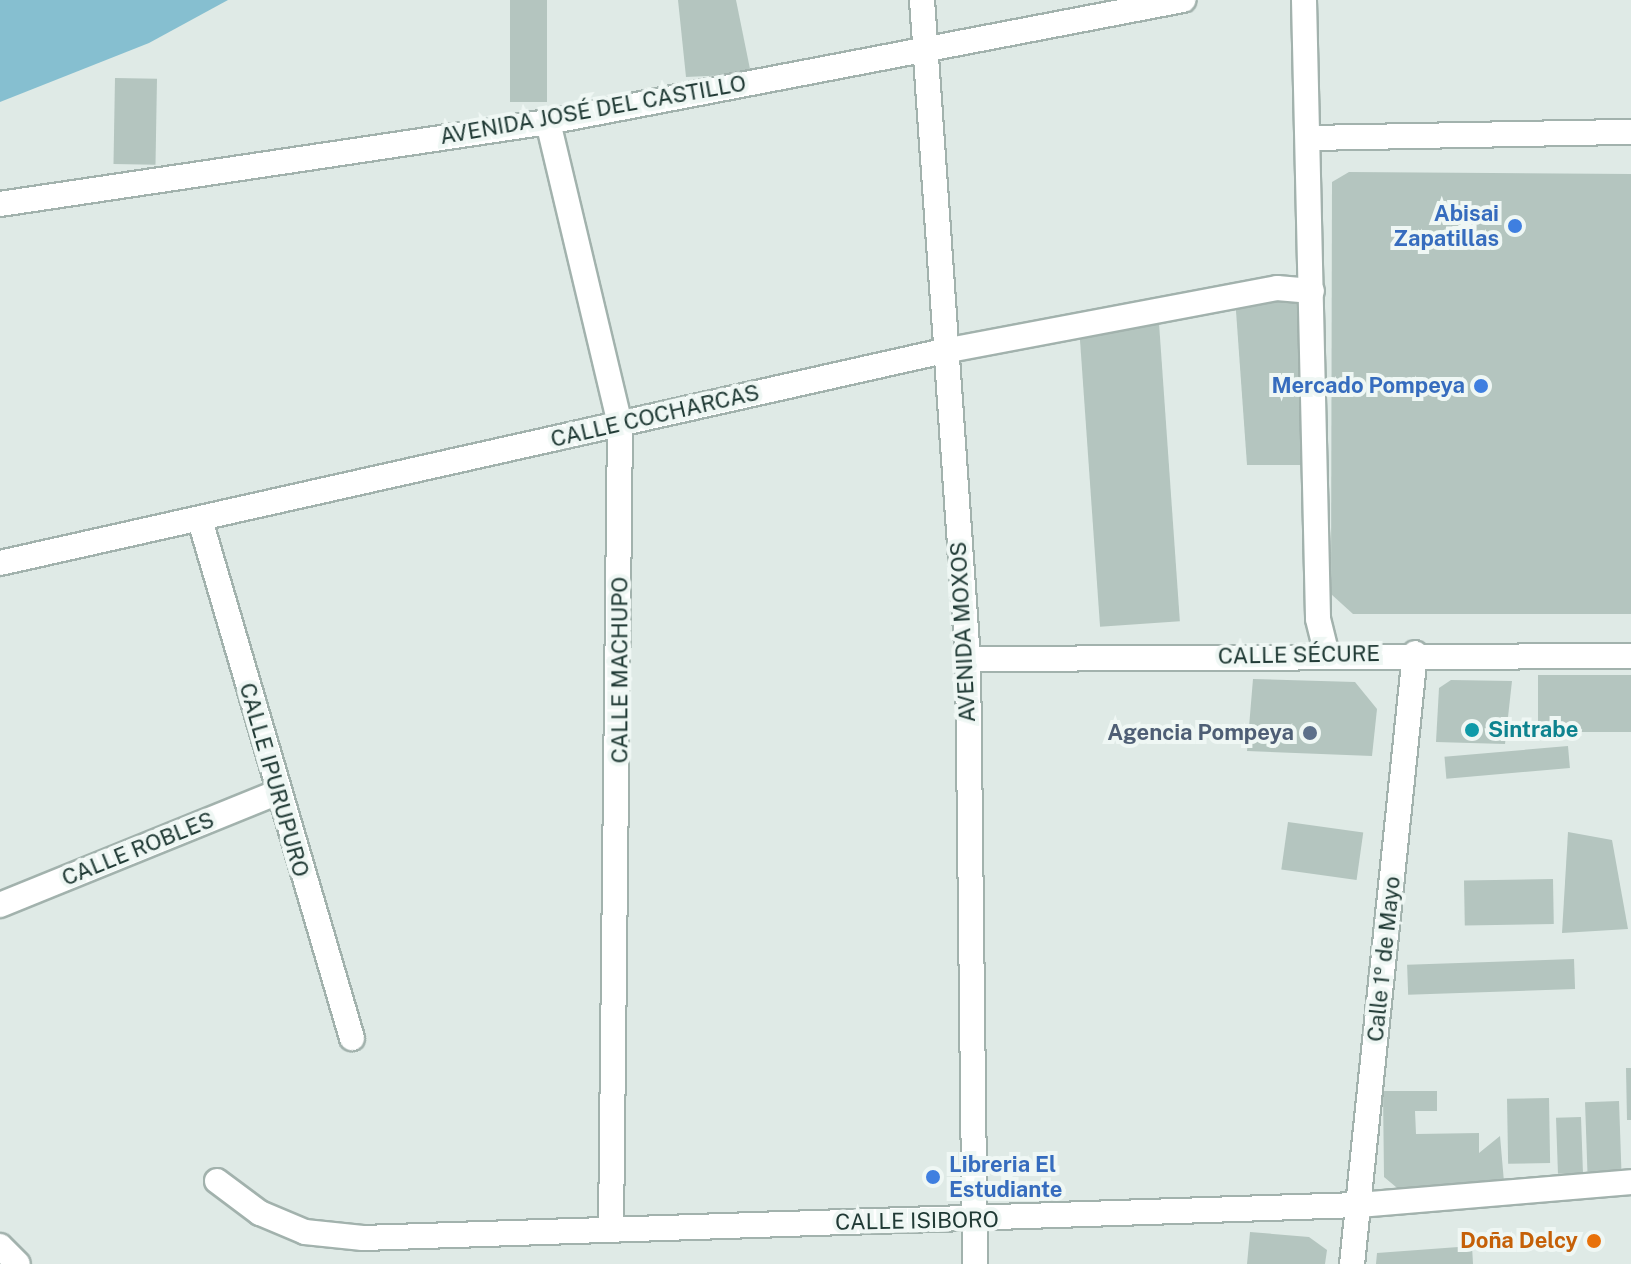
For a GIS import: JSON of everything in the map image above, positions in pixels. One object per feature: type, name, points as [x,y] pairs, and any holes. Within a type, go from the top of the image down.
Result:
[{"type":"street","name":"AVENIDA MOXOS","points":[[922,0],[944,351],[968,659],[979,1220],[975,1264]]},
{"type":"street","name":"AVENIDA JOSÉ DEL CASTILLO","points":[[0,204],[548,122],[1183,0]]},
{"type":"street","points":[[1304,0],[1310,138],[1318,619],[1327,654]]},
{"type":"street","name":"CALLE MACHUPO","points":[[548,122],[620,424],[611,1226]]},
{"type":"street","points":[[1310,138],[1631,132]]},
{"type":"street","name":"CALLE COCHARCAS","points":[[0,563],[944,351],[1277,288],[1312,291]]},
{"type":"street","name":"CALLE IPURUPURO","points":[[200,520],[276,793],[352,1038]]},
{"type":"street","name":"CALLE SÉCURE","points":[[968,659],[1415,653],[1631,656]]},
{"type":"street","name":"Calle 1º de Mayo","points":[[1352,1264],[1415,653]]},
{"type":"street","name":"CALLE ROBLES","points":[[0,905],[276,793]]},
{"type":"street","name":"CALLE ISIBORO","points":[[217,1181],[260,1213],[305,1232],[363,1238],[611,1226],[979,1220],[1359,1205],[1631,1182]]},
{"type":"street","points":[[0,1246],[18,1264]]},
{"type":"water","points":[[0,0],[228,0],[149,43],[0,102]]},
{"type":"building","points":[[510,0],[547,0],[547,102],[510,102]]},
{"type":"building","points":[[678,0],[736,0],[751,74],[686,77]]},
{"type":"building","points":[[115,78],[157,79],[155,165],[113,164]]},
{"type":"building","name":"Mercado Pompeya","points":[[1349,172],[1631,174],[1631,614],[1353,614],[1331,594],[1332,182]]},
{"type":"building","points":[[1235,297],[1306,297],[1309,465],[1247,465]]},
{"type":"building","points":[[1159,323],[1180,621],[1100,627],[1079,329]]},
{"type":"building","points":[[1538,675],[1631,675],[1631,732],[1538,732]]},
{"type":"building","name":"Agencia Pompeya","points":[[1253,679],[1355,682],[1377,709],[1372,756],[1247,751]]},
{"type":"building","points":[[1451,680],[1512,681],[1505,744],[1436,742],[1439,688]]},
{"type":"building","points":[[1568,746],[1570,768],[1446,779],[1444,757]]},
{"type":"building","points":[[1288,822],[1363,833],[1357,880],[1281,870]]},
{"type":"building","points":[[1568,832],[1612,840],[1628,929],[1562,933]]},
{"type":"building","points":[[1553,879],[1554,924],[1465,926],[1464,881]]},
{"type":"building","points":[[1574,959],[1575,989],[1408,995],[1407,965]]},
{"type":"building","points":[[1626,1068],[1631,1068],[1631,1120],[1627,1120]]},
{"type":"building","points":[[1383,1091],[1437,1091],[1437,1111],[1415,1111],[1416,1134],[1479,1133],[1479,1153],[1500,1136],[1504,1182],[1402,1192],[1384,1177]]},
{"type":"building","points":[[1549,1098],[1550,1163],[1508,1164],[1507,1099]]},
{"type":"building","points":[[1619,1101],[1621,1170],[1587,1171],[1585,1102]]},
{"type":"building","points":[[1581,1117],[1583,1173],[1558,1174],[1556,1118]]},
{"type":"building","points":[[1250,1232],[1309,1237],[1327,1250],[1325,1264],[1247,1264]]},
{"type":"building","points":[[1472,1246],[1473,1264],[1376,1264],[1377,1253]]},
{"type":"place","name":"Abisai Zapatillas","points":[[1515,226]]},
{"type":"place","name":"Mercado Pompeya","points":[[1481,386]]},
{"type":"place","name":"Sintrabe","points":[[1472,730]]},
{"type":"place","name":"Agencia Pompeya","points":[[1310,733]]},
{"type":"place","name":"Libreria El Estudiante","points":[[933,1177]]},
{"type":"place","name":"Doña Delcy","points":[[1594,1241]]}]
